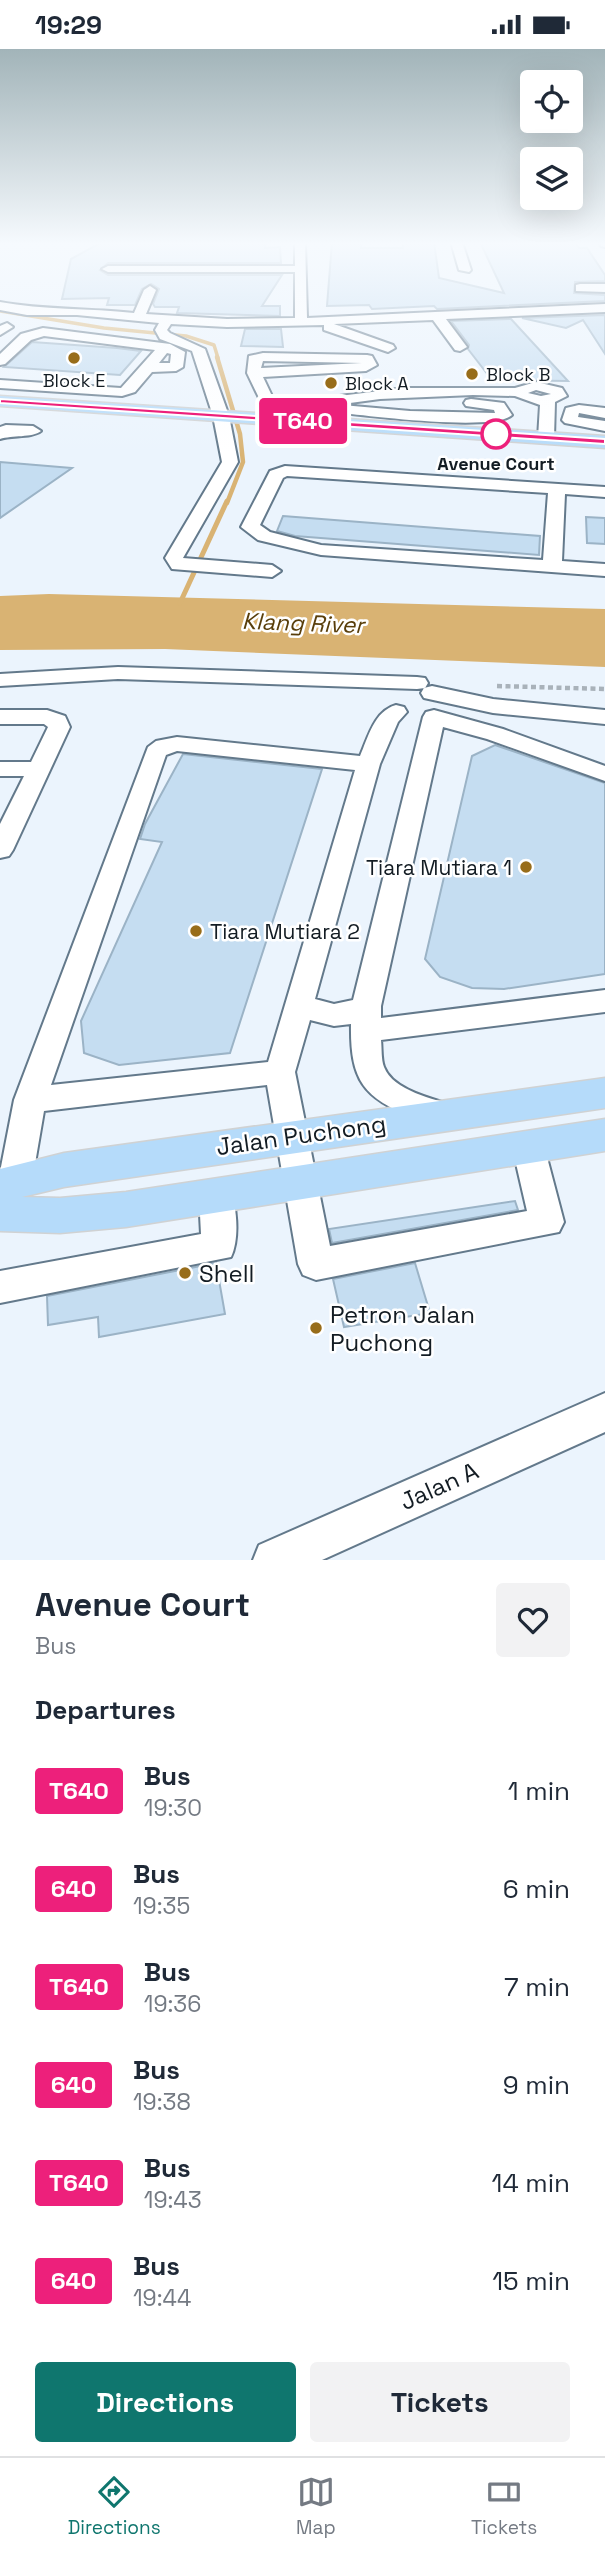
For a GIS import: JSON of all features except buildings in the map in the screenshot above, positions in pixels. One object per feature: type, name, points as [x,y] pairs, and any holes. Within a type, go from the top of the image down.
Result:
[{"type":"main road","points":[[0,401],[605,442]]},
{"type":"main road","name":"Jalan Puchong","points":[[601,1137],[216,1195],[66,1214],[19,1216],[5,1194],[64,1170],[605,1093]]},
{"type":"street","points":[[93,313],[138,317],[165,334],[198,349],[221,416],[230,462],[174,558],[179,565],[272,571]]},
{"type":"street","points":[[138,317],[140,313]]},
{"type":"street","points":[[305,313],[306,322]]},
{"type":"street","points":[[0,361],[26,337],[43,332],[165,334],[306,322],[496,320],[499,318],[496,314],[523,313]]},
{"type":"street","points":[[439,320],[460,347]]},
{"type":"street","points":[[306,322],[388,348]]},
{"type":"street","points":[[0,384],[122,392],[130,389],[143,374],[165,334]]},
{"type":"street","points":[[0,370],[143,374],[176,367],[178,352],[165,334]]},
{"type":"street","points":[[254,373],[370,365],[367,359],[362,358],[263,357],[254,359],[254,373],[270,402],[369,412],[494,418],[504,415],[499,406],[482,403],[369,412]]},
{"type":"street","points":[[306,405],[350,397],[519,392],[536,386],[551,388],[540,437]]},
{"type":"street","points":[[42,404],[56,388]]},
{"type":"street","points":[[519,392],[525,398],[605,399]]},
{"type":"street","points":[[605,413],[579,409],[572,411],[570,421],[605,426]]},
{"type":"street","points":[[2,427],[33,432]]},
{"type":"street","points":[[605,492],[285,471],[276,475],[250,527],[264,536],[321,550],[605,570]]},
{"type":"street","points":[[552,567],[557,489]]},
{"type":"street","points":[[0,680],[118,673],[431,701],[489,695],[605,717]]},
{"type":"street","points":[[431,701],[414,719],[396,712],[388,719],[369,764],[280,1072],[316,1264],[547,1222],[528,1146]]},
{"type":"street","points":[[431,701],[495,734],[605,774]]},
{"type":"street","points":[[431,701],[366,1018],[369,1069],[373,1077],[387,1090],[415,1105],[444,1115]]},
{"type":"street","points":[[0,717],[47,717],[57,721],[59,727],[3,837]]},
{"type":"street","points":[[5,1194],[30,1100],[156,753],[164,746],[177,744],[369,764]]},
{"type":"street","points":[[0,769],[39,769]]},
{"type":"street","points":[[301,1005],[316,1013],[340,1017],[355,1014],[366,1018],[605,1001]]},
{"type":"street","points":[[30,1100],[280,1072]]},
{"type":"street","points":[[0,1287],[219,1246],[216,1195]]},
{"type":"street","name":"Jalan A","points":[[274,1560],[605,1412]]},
{"type":"path","points":[[489,695],[605,689]]},
{"type":"water","name":"Klang River","points":[[49,594],[605,609],[605,667],[165,649],[0,650],[0,596]]},
{"type":"waterway","points":[[9,313],[104,328],[186,336],[214,345],[218,358]]},
{"type":"waterway","points":[[217,357],[240,434],[243,462],[227,503]]},
{"type":"waterway","points":[[180,603],[227,501]]},
{"type":"bus line","name":"T640","points":[[0,401],[605,442]]},
{"type":"place","name":"Block E","points":[[74,358]]},
{"type":"place","name":"Block B","points":[[472,374]]},
{"type":"place","name":"Block A","points":[[331,383]]},
{"type":"place","name":"Avenue Court","points":[[496,434]]},
{"type":"place","name":"Tiara Mutiara 1","points":[[526,867]]},
{"type":"place","name":"Tiara Mutiara 2","points":[[196,931]]},
{"type":"place","name":"Shell","points":[[185,1273]]},
{"type":"place","name":"Petron Jalan Puchong","points":[[316,1328]]}]
